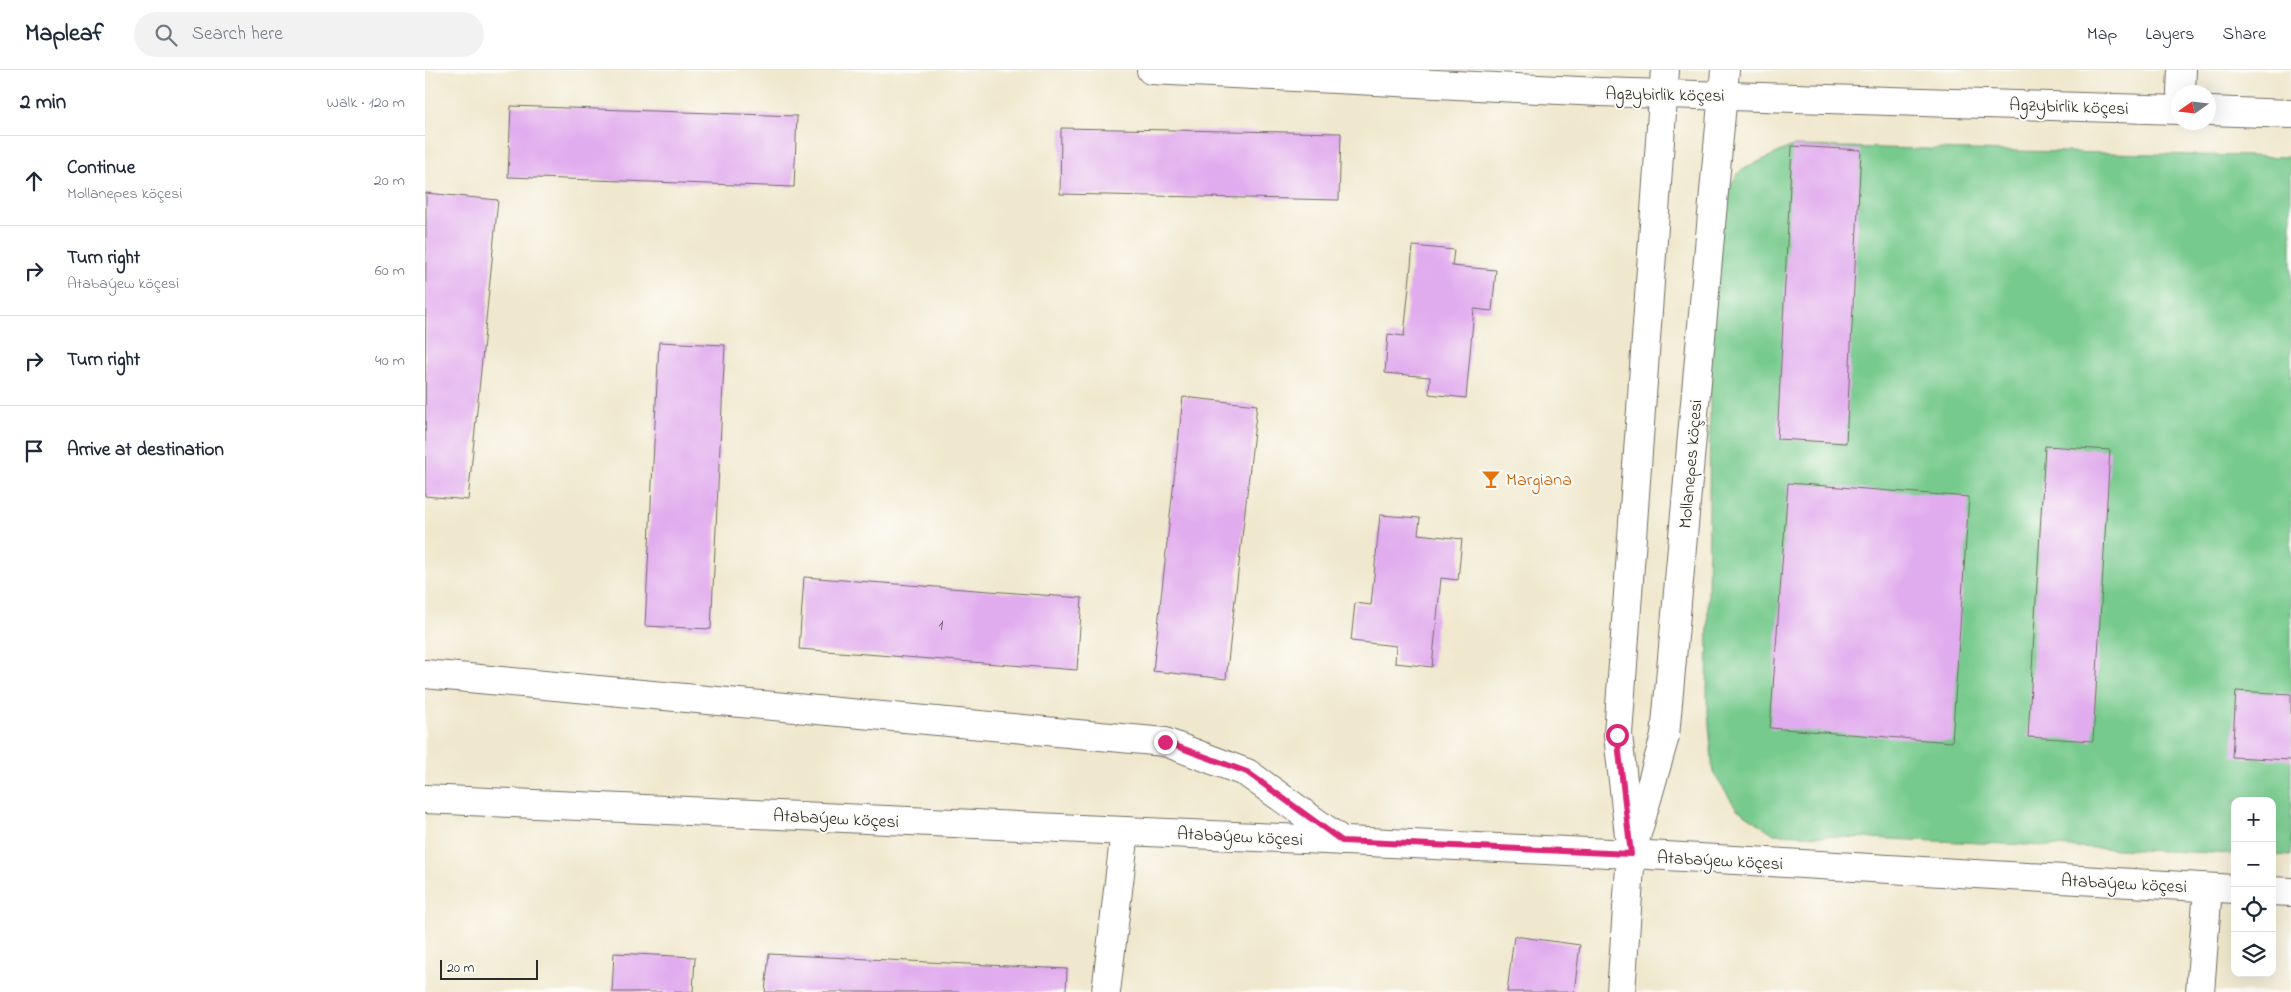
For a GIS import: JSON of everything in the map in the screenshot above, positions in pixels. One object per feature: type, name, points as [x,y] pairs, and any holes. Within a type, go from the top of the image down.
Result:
[{"type":"street","name":"Agzybirlik köçesi","points":[[1151,70],[1399,76],[1600,92],[1664,81],[1724,82],[2171,110]]},
{"type":"street","points":[[2181,85],[2182,70]]},
{"type":"street","name":"Mollanepes köçesi","points":[[1621,992],[1631,854],[1617,735],[1664,81]]},
{"type":"street","name":"Mollanepes köçesi","points":[[1631,854],[1665,736],[1724,82]]},
{"type":"street","points":[[2216,111],[2291,114]]},
{"type":"street","points":[[425,674],[1165,742],[1247,772],[1342,841]]},
{"type":"street","name":"Atabaýew köçesi","points":[[425,799],[1631,854],[2222,888]]},
{"type":"street","points":[[1106,992],[1125,831]]},
{"type":"street","points":[[2200,992],[2222,888]]},
{"type":"street","points":[[2276,891],[2291,892]]},
{"type":"green space","points":[[1792,146],[2291,157],[2291,856],[2276,855],[2276,797],[2231,797],[2231,854],[1774,834],[1737,809],[1713,773],[1707,700],[1712,211],[1741,170]]},
{"type":"building","points":[[511,106],[797,116],[794,187],[508,177]]},
{"type":"building","points":[[1061,128],[1341,133],[1339,200],[1060,194]]},
{"type":"building","points":[[1792,146],[1861,150],[1846,443],[1777,439]]},
{"type":"building","points":[[426,193],[498,200],[468,500],[425,496]]},
{"type":"building","points":[[1413,246],[1454,250],[1452,266],[1496,270],[1492,311],[1474,309],[1466,398],[1429,394],[1430,377],[1385,373],[1388,334],[1404,336]]},
{"type":"building","points":[[659,342],[725,345],[711,629],[645,626]]},
{"type":"building","points":[[1183,397],[1257,405],[1226,679],[1153,671]]},
{"type":"building","points":[[2045,446],[2110,450],[2093,741],[2028,737]]},
{"type":"building","points":[[1788,483],[1969,497],[1952,742],[1770,728]]},
{"type":"building","points":[[1380,515],[1420,518],[1418,534],[1462,539],[1458,580],[1441,578],[1432,667],[1395,663],[1396,646],[1351,641],[1355,603],[1371,605]]},
{"type":"building","points":[[804,577],[1082,598],[1077,670],[799,649]]},
{"type":"building","points":[[2236,691],[2291,694],[2291,760],[2232,757]]},
{"type":"building","points":[[1514,936],[1580,945],[1574,992],[1507,992]]},
{"type":"building","points":[[614,953],[695,957],[693,992],[612,992]]},
{"type":"building","points":[[769,954],[1067,969],[1066,992],[765,992]]},
{"type":"place","name":"Margiana","points":[[1491,479]]},
{"type":"route","points":[[1165,742],[1247,772],[1342,841],[1631,854],[1617,735]]}]
